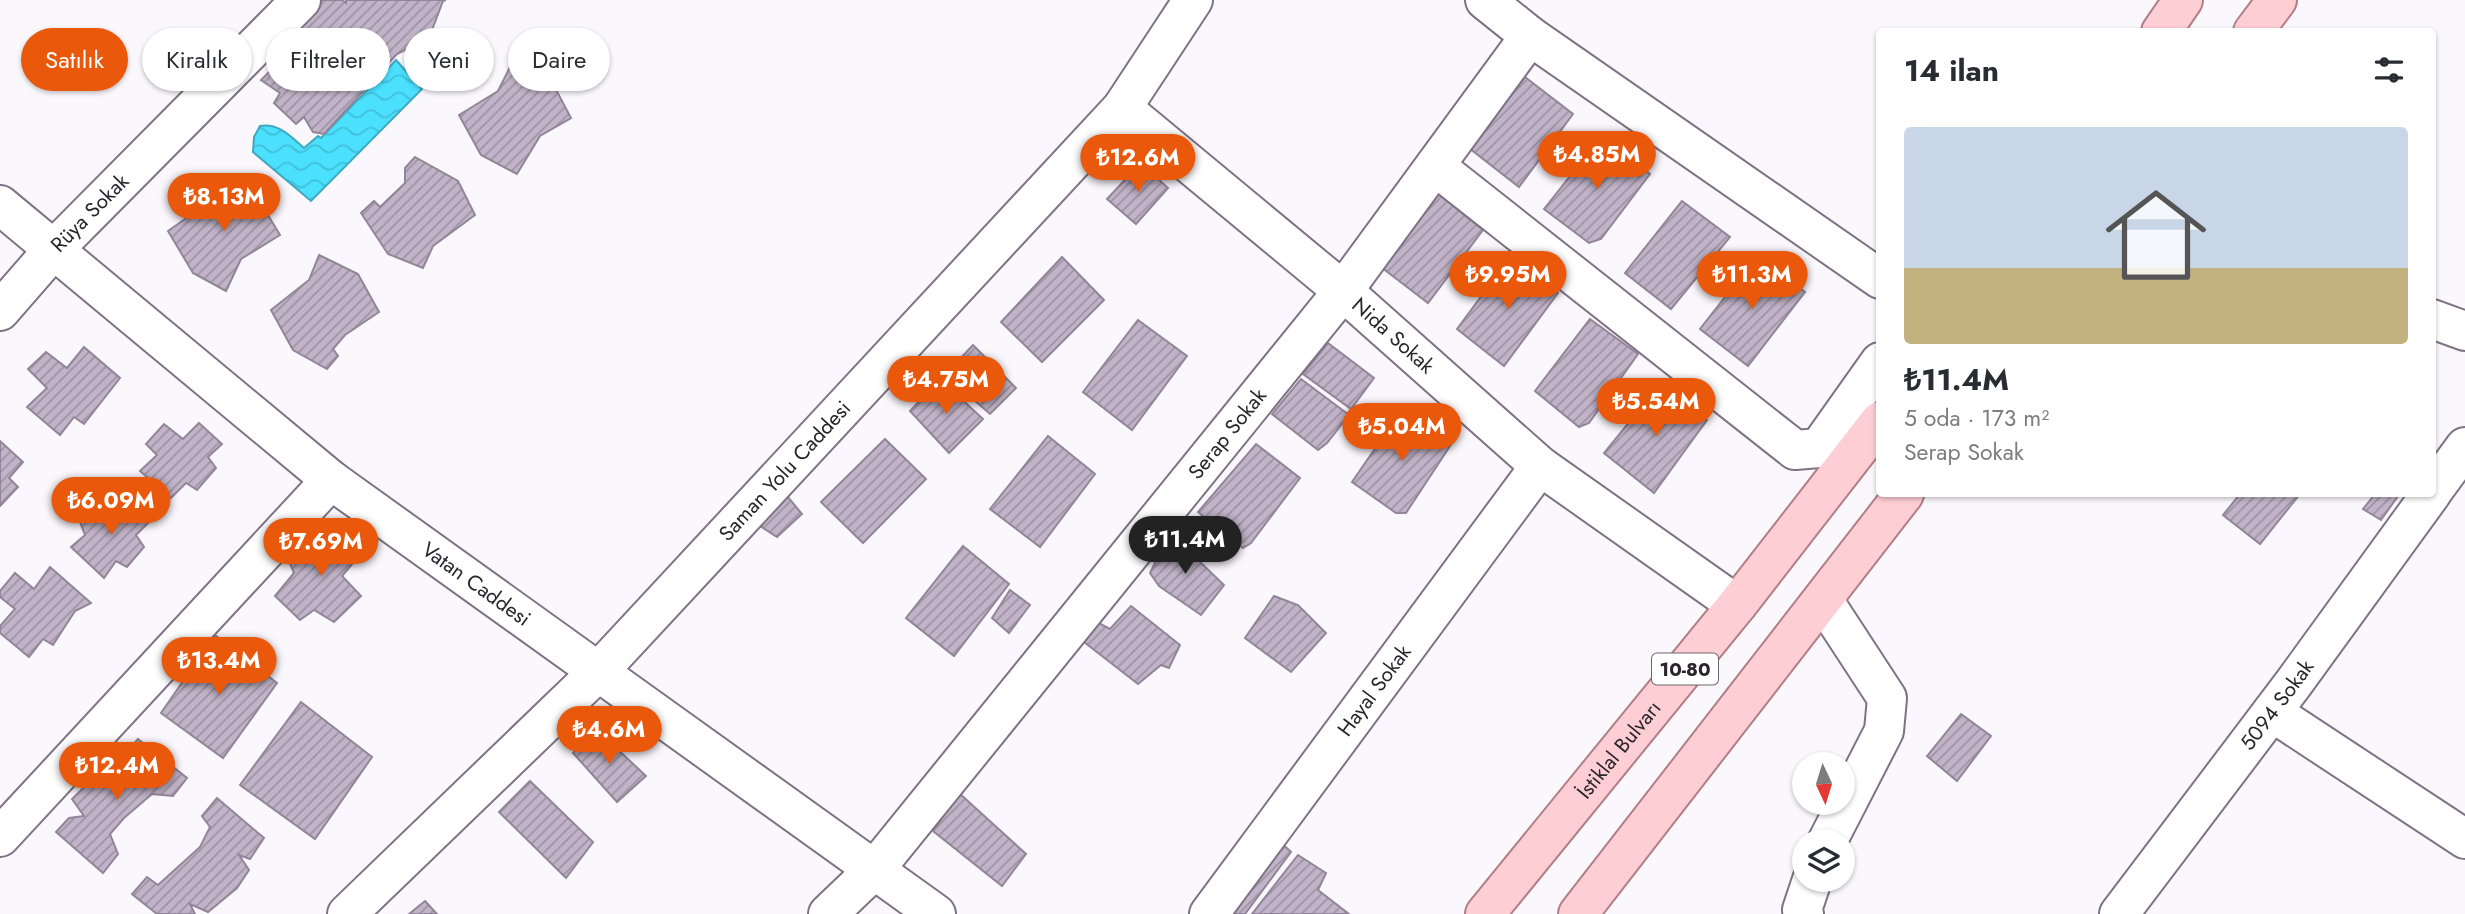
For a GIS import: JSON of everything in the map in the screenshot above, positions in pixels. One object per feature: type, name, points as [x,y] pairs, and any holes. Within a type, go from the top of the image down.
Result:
[{"type":"main road","points":[[2164,28],[2183,0]]},
{"type":"main road","points":[[2256,28],[2277,0]]},
{"type":"main road","name":"İstiklal Bulvarı","points":[[1485,914],[1737,605],[1876,426]]},
{"type":"main road","name":"10-80","points":[[1578,914],[1902,497]]},
{"type":"street","name":"Rüya Sokak","points":[[0,311],[54,249],[301,0]]},
{"type":"street","name":"Saman Yolu Caddesi","points":[[347,914],[598,672],[1122,108],[1193,0]]},
{"type":"street","points":[[1485,0],[1530,36],[1876,276]]},
{"type":"street","name":"Serap Sokak","points":[[828,914],[875,869],[1343,291],[1530,36]]},
{"type":"street","name":"Nida Sokak","points":[[1122,108],[1343,291],[1540,466],[1737,605]]},
{"type":"street","points":[[1435,166],[1795,450],[1819,448],[1876,368]]},
{"type":"street","name":"Vatan Caddesi","points":[[0,205],[331,480],[936,914]]},
{"type":"street","points":[[2436,320],[2465,331]]},
{"type":"street","name":"5094 Sokak","points":[[2436,487],[2465,447]]},
{"type":"street","name":"Hayal Sokak","points":[[1209,914],[1540,466]]},
{"type":"street","points":[[0,837],[331,480]]},
{"type":"street","name":"5094 Sokak","points":[[2119,914],[2272,712],[2429,497]]},
{"type":"street","points":[[1823,600],[1887,698],[1884,732],[1833,829]]},
{"type":"street","points":[[2272,712],[2465,839]]},
{"type":"street","points":[[1804,914],[1802,911],[1808,892]]},
{"type":"water","points":[[396,60],[404,69],[404,91],[420,91],[311,201],[253,152],[254,137],[260,126],[279,128],[304,148],[318,136],[321,138],[366,91],[390,91],[390,66]]},
{"type":"building","points":[[309,0],[342,0],[346,3],[346,0],[446,0],[443,1],[433,28],[404,28],[404,50],[390,62],[390,28],[281,28]]},
{"type":"building","points":[[508,71],[508,91],[557,91],[571,118],[540,136],[517,174],[481,155],[459,115],[498,91]]},
{"type":"building","points":[[1525,77],[1573,114],[1519,187],[1469,148]]},
{"type":"building","points":[[277,91],[363,91],[324,134],[313,132],[304,117],[296,124],[274,103],[280,93]]},
{"type":"building","points":[[1602,136],[1650,174],[1601,239],[1589,243],[1544,209]]},
{"type":"building","points":[[415,157],[458,181],[475,215],[433,246],[423,268],[388,254],[361,213],[374,201],[380,207],[405,183],[405,168]]},
{"type":"building","points":[[1141,163],[1168,188],[1136,224],[1107,199]]},
{"type":"building","points":[[219,177],[254,192],[280,235],[241,259],[226,291],[193,273],[168,231],[215,198]]},
{"type":"building","points":[[1436,192],[1483,230],[1428,303],[1381,267]]},
{"type":"building","points":[[1682,201],[1730,237],[1671,309],[1625,273]]},
{"type":"building","points":[[319,255],[358,274],[379,312],[345,335],[333,349],[338,356],[327,369],[293,350],[271,310],[309,280]]},
{"type":"building","points":[[1511,256],[1558,293],[1504,366],[1457,329]]},
{"type":"building","points":[[1757,256],[1805,292],[1748,366],[1700,329]]},
{"type":"building","points":[[1062,257],[1104,300],[1042,362],[1001,322]]},
{"type":"building","points":[[1590,319],[1638,354],[1589,423],[1579,427],[1535,391]]},
{"type":"building","points":[[1138,320],[1187,356],[1132,430],[1083,392]]},
{"type":"building","points":[[1328,343],[1374,378],[1351,409],[1303,374]]},
{"type":"building","points":[[973,345],[1016,388],[990,414],[945,375]]},
{"type":"building","points":[[84,347],[120,378],[84,424],[74,417],[60,435],[27,407],[47,388],[28,369],[46,352],[67,368]]},
{"type":"building","points":[[940,379],[983,419],[949,453],[910,411]]},
{"type":"building","points":[[1301,379],[1349,415],[1318,450],[1272,414]]},
{"type":"building","points":[[1661,383],[1707,420],[1654,493],[1604,453]]},
{"type":"building","points":[[1403,408],[1452,443],[1406,513],[1396,513],[1352,482]]},
{"type":"building","points":[[199,423],[222,444],[208,457],[216,468],[197,490],[186,483],[171,498],[140,471],[157,455],[146,444],[164,424],[183,439]]},
{"type":"building","points":[[1048,436],[1095,474],[1040,547],[990,509]]},
{"type":"building","points":[[885,439],[926,479],[863,543],[821,502]]},
{"type":"building","points":[[0,441],[23,462],[9,478],[18,487],[0,506]]},
{"type":"building","points":[[1256,444],[1300,478],[1251,543],[1243,548],[1198,512]]},
{"type":"building","points":[[787,496],[802,514],[777,537],[757,524]]},
{"type":"building","points":[[2238,497],[2298,497],[2260,544],[2223,515]]},
{"type":"building","points":[[2373,497],[2397,497],[2381,520],[2363,509]]},
{"type":"building","points":[[128,499],[151,520],[136,535],[144,547],[127,567],[116,561],[104,578],[71,547],[85,535],[80,522],[96,502],[114,517]]},
{"type":"building","points":[[326,523],[359,556],[342,576],[361,596],[334,622],[314,610],[300,620],[275,596],[294,573],[289,561]]},
{"type":"building","points":[[1170,533],[1224,585],[1201,615],[1159,586],[1150,573]]},
{"type":"building","points":[[963,546],[1009,584],[954,656],[906,618]]},
{"type":"building","points":[[50,567],[91,603],[75,611],[53,645],[43,639],[29,657],[0,633],[0,626],[15,609],[0,597],[0,591],[15,573],[34,589]]},
{"type":"building","points":[[1010,590],[1030,605],[1009,633],[992,618]]},
{"type":"building","points":[[1274,596],[1298,605],[1326,633],[1291,672],[1245,638]]},
{"type":"building","points":[[1131,606],[1180,645],[1169,668],[1161,665],[1138,684],[1084,642],[1097,622],[1110,629]]},
{"type":"building","points":[[215,635],[277,683],[223,758],[161,713]]},
{"type":"building","points":[[301,702],[372,757],[315,839],[240,785]]},
{"type":"building","points":[[1961,714],[1991,736],[1957,781],[1927,756]]},
{"type":"building","points":[[596,729],[646,776],[617,802],[573,753]]},
{"type":"building","points":[[138,739],[187,778],[173,796],[152,794],[124,818],[110,834],[118,854],[103,873],[56,832],[69,818],[84,816],[72,799],[108,763],[129,768],[125,754]]},
{"type":"building","points":[[530,781],[593,842],[566,878],[499,812]]},
{"type":"building","points":[[959,793],[1026,854],[1002,886],[933,831]]},
{"type":"building","points":[[217,798],[264,838],[250,859],[239,855],[249,870],[237,888],[208,912],[190,904],[195,914],[157,914],[132,894],[147,877],[158,885],[200,847],[210,827],[202,816]]},
{"type":"building","points":[[1279,841],[1291,852],[1245,914],[1214,914]]},
{"type":"building","points":[[1298,855],[1326,873],[1318,890],[1349,914],[1252,914]]},
{"type":"building","points":[[425,901],[437,914],[409,914]]}]
